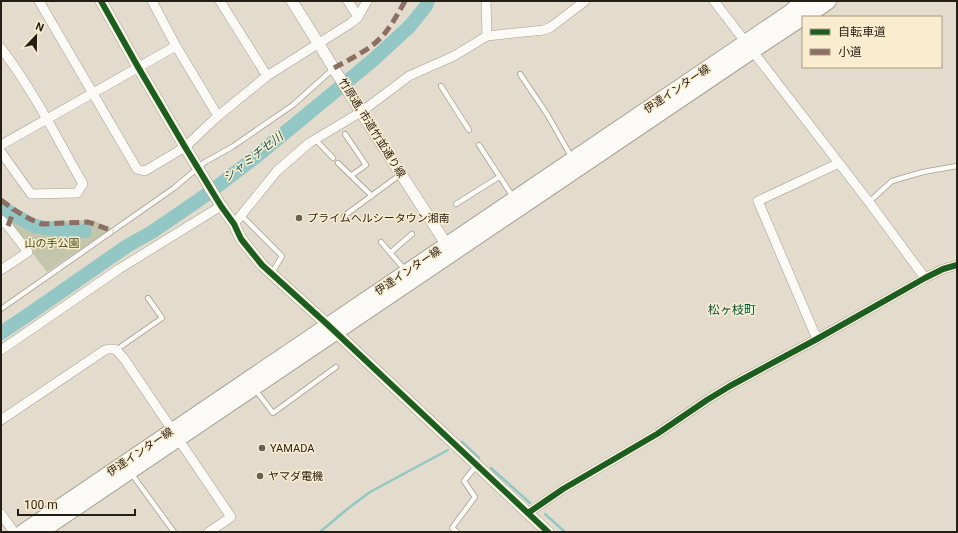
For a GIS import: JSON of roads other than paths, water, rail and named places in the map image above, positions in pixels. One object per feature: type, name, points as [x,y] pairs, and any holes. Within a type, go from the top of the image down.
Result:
[{"type":"highway","points":[[800,16],[813,1]]},
{"type":"highway","points":[[800,16],[828,1]]},
{"type":"main road","name":"伊達インター線","points":[[332,329],[407,272],[449,250],[514,199],[550,181],[573,159],[750,46],[800,16]]},
{"type":"main road","name":"伊達インター線","points":[[22,532],[175,435],[252,384],[750,46]]},
{"type":"main road","name":"伊達インター線","points":[[41,532],[130,471],[175,435]]},
{"type":"street","points":[[39,1],[137,169],[145,171],[186,147],[218,116],[267,76],[351,23],[358,17],[367,1]]},
{"type":"street","points":[[101,1],[199,170],[220,203],[237,219],[241,240],[272,274],[548,532]]},
{"type":"street","points":[[152,1],[176,46],[218,116]]},
{"type":"street","points":[[220,1],[267,76]]},
{"type":"street","name":"竹原通, 市道竹並通り線","points":[[292,1],[449,250]]},
{"type":"street","points":[[348,1],[358,17]]},
{"type":"street","points":[[486,1],[487,36]]},
{"type":"street","points":[[237,219],[277,171],[309,143],[361,112],[409,76],[454,56],[487,36],[544,30],[551,27],[585,1]]},
{"type":"street","points":[[714,1],[750,46],[925,278]]},
{"type":"street","points":[[1,145],[176,46]]},
{"type":"street","points":[[1,48],[16,67],[83,184],[77,193],[31,194],[1,152]]},
{"type":"street","points":[[817,339],[758,201],[839,163]]},
{"type":"street","points":[[1,350],[119,269],[220,203]]},
{"type":"street","points":[[1,220],[8,226],[28,252],[1,270]]},
{"type":"street","points":[[528,512],[563,489],[657,434],[730,386],[925,278],[943,269],[957,265]]},
{"type":"street","points":[[1,420],[105,350],[110,348],[116,350],[123,357],[231,517],[209,532]]},
{"type":"street","points":[[1,514],[14,532]]},
{"type":"lane","points":[[1,309],[174,188],[199,170],[206,162],[232,147],[293,104],[336,71]]},
{"type":"lane","points":[[520,74],[547,114],[573,159]]},
{"type":"lane","points":[[441,86],[469,130]]},
{"type":"lane","points":[[345,134],[366,165],[352,175]]},
{"type":"lane","points":[[315,139],[333,158]]},
{"type":"lane","points":[[479,145],[514,199]]},
{"type":"lane","points":[[338,163],[372,196]]},
{"type":"lane","points":[[868,202],[892,181],[923,172],[957,166]]},
{"type":"lane","points":[[344,216],[401,174]]},
{"type":"lane","points":[[456,204],[499,176]]},
{"type":"lane","points":[[237,219],[282,256],[272,274]]},
{"type":"lane","points":[[390,253],[412,234]]},
{"type":"lane","points":[[381,242],[407,272]]},
{"type":"lane","points":[[116,350],[162,318],[148,298]]},
{"type":"lane","points":[[252,384],[273,413],[336,367]]},
{"type":"lane","points":[[457,532],[452,528],[475,497],[464,482],[477,465]]},
{"type":"lane","points":[[130,471],[174,532]]},
{"type":"waterway","name":"シャミチセ川","points":[[1,333],[127,246],[152,232],[206,195],[253,159],[373,60],[410,26],[426,6],[428,1]]},
{"type":"waterway","points":[[1,207],[34,226],[68,231],[85,231]]},
{"type":"waterway","points":[[462,442],[479,458]]},
{"type":"waterway","points":[[320,532],[370,492],[448,450]]},
{"type":"waterway","points":[[491,468],[530,503]]},
{"type":"waterway","points":[[545,514],[565,532]]},
{"type":"place","name":"プライムヘルシータウン湘南","points":[[299,218]]},
{"type":"place","name":"YAMADA","points":[[262,448]]},
{"type":"place","name":"ヤマダ電機","points":[[260,476]]},
{"type":"district","name":"松ヶ枝町","points":[[732,310]]},
{"type":"park label","name":"山の手公園","points":[[52,243]]}]
